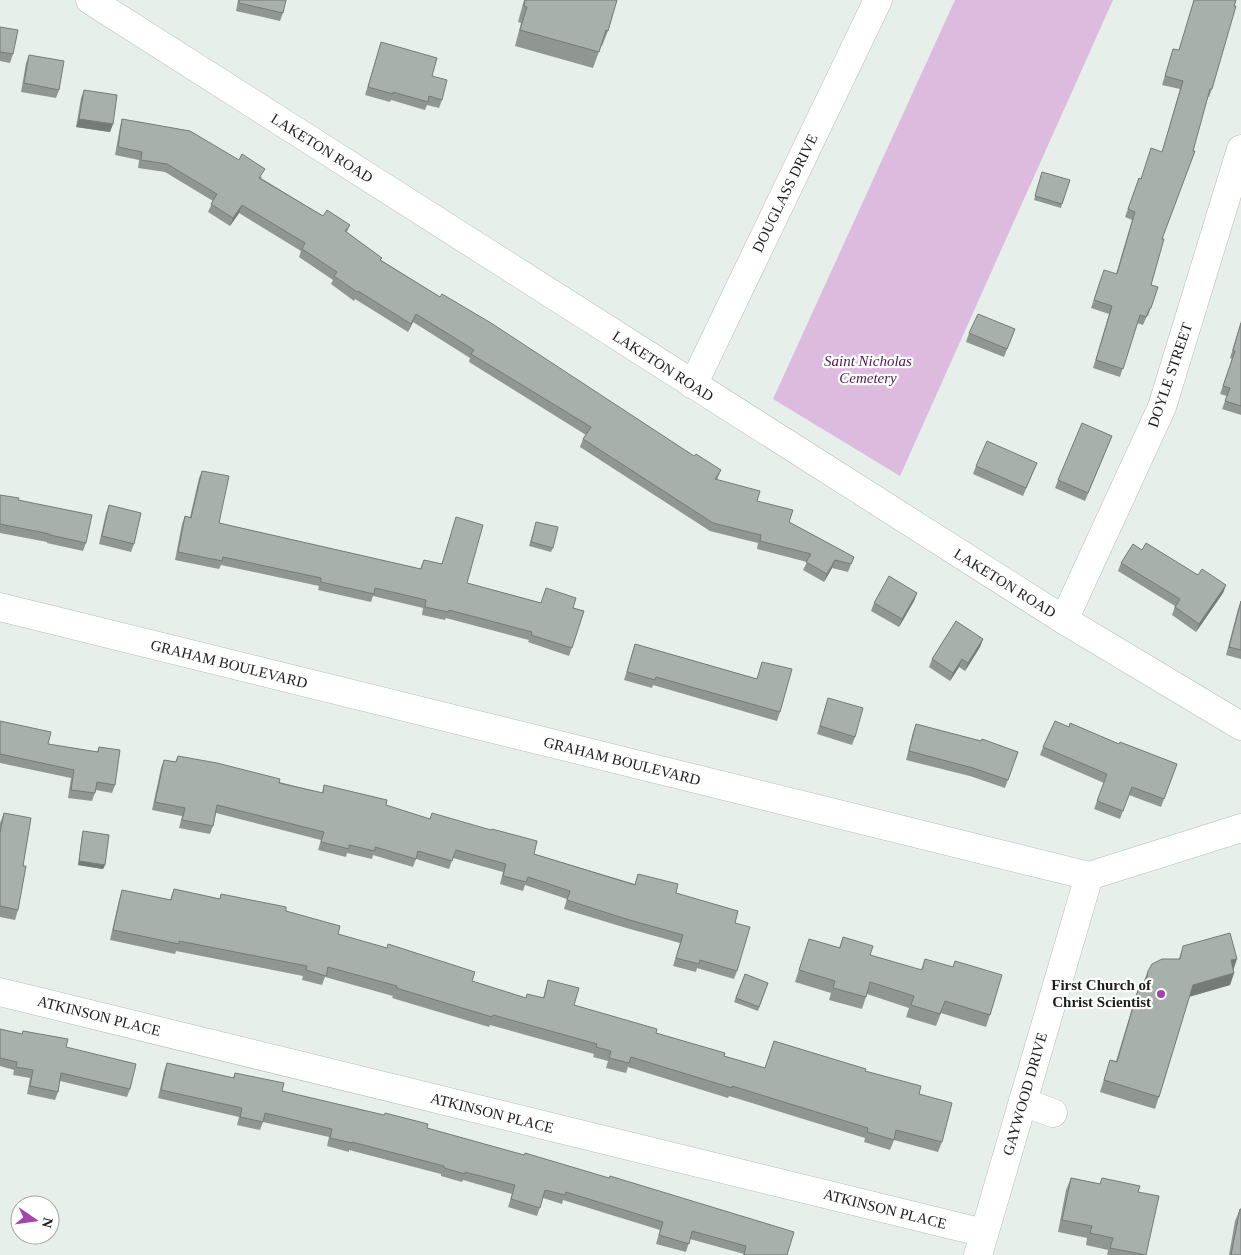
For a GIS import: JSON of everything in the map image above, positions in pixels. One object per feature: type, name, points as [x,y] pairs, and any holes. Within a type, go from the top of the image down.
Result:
[{"type":"street","name":"LAKETON ROAD","points":[[90,0],[1064,620],[1241,726]]},
{"type":"street","name":"DOUGLASS DRIVE","points":[[693,385],[878,0]]},
{"type":"street","name":"DOYLE STREET","points":[[1064,620],[1162,407],[1241,149]]},
{"type":"street","name":"GRAHAM BOULEVARD","points":[[0,607],[1088,876]]},
{"type":"street","points":[[1088,876],[1241,828]]},
{"type":"street","name":"GAYWOOD DRIVE","points":[[981,1244],[1088,876]]},
{"type":"street","name":"ATKINSON PLACE","points":[[0,992],[981,1244]]},
{"type":"street","points":[[1023,1102],[1053,1112]]},
{"type":"green space","name":"Saint Nicholas Cemetery","points":[[955,0],[1113,0],[900,476],[773,399]]},
{"type":"building","points":[[239,0],[286,0],[283,13],[239,3]]},
{"type":"building","points":[[525,0],[617,0],[608,31],[606,30],[599,52],[520,30],[527,7],[524,6]]},
{"type":"building","points":[[1194,0],[1236,0],[1234,6],[1236,6],[1212,89],[1210,89],[1193,151],[1195,151],[1162,239],[1164,239],[1151,285],[1158,287],[1146,317],[1140,315],[1123,369],[1096,360],[1112,306],[1094,300],[1104,270],[1117,274],[1135,212],[1128,209],[1139,178],[1141,179],[1151,148],[1162,152],[1183,81],[1165,76],[1173,49],[1179,50]]},
{"type":"building","points":[[0,27],[18,30],[13,54],[0,52]]},
{"type":"building","points":[[381,42],[437,58],[432,76],[447,80],[442,100],[429,96],[428,102],[368,87]]},
{"type":"building","points":[[29,55],[64,61],[59,90],[24,83]]},
{"type":"building","points":[[84,90],[117,95],[113,124],[79,119]]},
{"type":"building","points":[[122,119],[190,131],[239,160],[242,154],[265,169],[259,178],[323,216],[327,210],[350,225],[345,231],[382,258],[380,260],[440,297],[442,294],[491,323],[694,456],[696,454],[721,470],[715,479],[760,491],[757,501],[793,510],[789,522],[854,557],[851,564],[835,560],[827,574],[806,562],[811,554],[760,541],[761,535],[713,523],[583,439],[591,427],[471,354],[474,350],[416,314],[411,324],[357,292],[334,276],[337,272],[302,249],[305,243],[242,205],[233,218],[211,204],[217,194],[167,164],[141,160],[142,152],[118,147]]},
{"type":"building","points":[[1042,172],[1070,180],[1062,204],[1035,196]]},
{"type":"building","points":[[978,314],[1015,329],[1007,349],[969,333]]},
{"type":"building","points":[[1241,323],[1241,406],[1225,401],[1230,388],[1223,386],[1235,351],[1233,350]]},
{"type":"building","points":[[1082,423],[1112,436],[1088,493],[1058,480]]},
{"type":"building","points":[[987,441],[1037,463],[1026,488],[976,466]]},
{"type":"building","points":[[202,471],[229,476],[219,523],[421,569],[424,560],[442,564],[456,517],[483,525],[467,583],[541,603],[546,588],[576,598],[573,608],[584,611],[572,648],[531,635],[532,632],[449,610],[448,612],[425,607],[426,600],[375,588],[374,594],[321,582],[321,578],[223,557],[222,561],[178,552],[185,516],[191,518]]},
{"type":"building","points":[[0,495],[92,515],[86,543],[0,524]]},
{"type":"building","points":[[109,505],[141,513],[134,544],[102,536]]},
{"type":"building","points":[[536,522],[558,527],[553,548],[531,542]]},
{"type":"building","points":[[1146,543],[1198,575],[1202,569],[1226,585],[1199,624],[1175,607],[1180,599],[1121,563],[1133,544],[1142,550]]},
{"type":"building","points":[[889,576],[917,593],[902,619],[874,603]]},
{"type":"building","points":[[1241,601],[1241,650],[1229,647]]},
{"type":"building","points":[[956,621],[983,639],[968,663],[962,659],[953,673],[932,659]]},
{"type":"building","points":[[635,644],[757,679],[762,662],[792,669],[780,712],[656,677],[655,680],[627,672]]},
{"type":"building","points":[[828,698],[863,708],[855,737],[820,726]]},
{"type":"building","points":[[0,721],[51,732],[48,744],[98,752],[99,747],[120,750],[115,785],[97,782],[95,793],[71,790],[74,770],[0,754]]},
{"type":"building","points":[[1055,721],[1069,727],[1070,723],[1119,744],[1120,742],[1177,764],[1164,799],[1132,787],[1123,811],[1097,801],[1107,774],[1043,747]]},
{"type":"building","points":[[916,724],[981,741],[982,739],[1018,752],[1008,780],[973,768],[909,751]]},
{"type":"building","points":[[178,756],[217,763],[280,779],[279,783],[323,793],[324,785],[387,800],[386,805],[430,819],[432,813],[537,841],[534,854],[635,885],[638,874],[678,884],[676,893],[738,911],[735,923],[750,927],[737,971],[700,960],[699,964],[676,958],[683,935],[567,900],[570,891],[528,877],[526,882],[503,876],[506,864],[456,850],[452,861],[418,851],[416,859],[375,847],[375,851],[349,845],[349,849],[321,842],[324,832],[217,805],[213,826],[182,820],[185,808],[155,802],[164,760],[176,762]]},
{"type":"building","points":[[4,813],[31,818],[23,866],[26,866],[18,910],[0,906],[0,833]]},
{"type":"building","points":[[83,831],[109,835],[105,865],[79,861]]},
{"type":"building","points":[[174,889],[220,899],[221,894],[286,907],[286,911],[340,926],[338,934],[387,948],[388,944],[475,972],[472,981],[526,998],[527,994],[544,998],[548,980],[579,988],[574,1005],[657,1029],[656,1033],[725,1053],[724,1056],[765,1068],[774,1041],[866,1069],[865,1071],[921,1086],[919,1094],[952,1103],[942,1142],[896,1130],[894,1140],[867,1132],[868,1128],[732,1086],[732,1088],[631,1057],[629,1063],[609,1058],[611,1051],[596,1047],[597,1044],[493,1015],[492,1017],[396,988],[397,986],[328,967],[326,976],[306,970],[307,966],[179,941],[179,944],[113,930],[122,890],[171,900]]},
{"type":"building","points":[[1230,933],[1237,959],[1231,960],[1234,973],[1193,985],[1159,1097],[1104,1080],[1110,1060],[1117,1062],[1138,990],[1145,989],[1148,971],[1152,964],[1162,959],[1180,959],[1183,946]]},
{"type":"building","points":[[843,937],[873,946],[870,955],[922,970],[925,959],[953,967],[955,961],[1002,975],[990,1015],[945,1001],[940,1014],[911,1005],[914,996],[870,982],[866,997],[833,988],[835,981],[799,970],[809,939],[840,948]]},
{"type":"building","points":[[745,974],[768,983],[759,1007],[736,998]]},
{"type":"building","points":[[0,1029],[22,1034],[23,1031],[68,1039],[66,1047],[136,1064],[130,1089],[61,1073],[58,1092],[30,1086],[33,1070],[16,1067],[17,1062],[0,1058]]},
{"type":"building","points":[[167,1063],[234,1078],[235,1073],[284,1083],[282,1091],[428,1124],[427,1128],[524,1155],[525,1153],[609,1178],[610,1176],[794,1232],[787,1255],[744,1255],[746,1246],[692,1231],[689,1244],[659,1235],[663,1222],[566,1192],[565,1195],[545,1190],[540,1208],[511,1199],[515,1185],[465,1172],[465,1174],[444,1168],[444,1166],[330,1138],[332,1129],[265,1113],[263,1122],[240,1117],[242,1108],[161,1090]]},
{"type":"building","points":[[1071,1178],[1100,1184],[1102,1178],[1140,1186],[1138,1192],[1159,1196],[1146,1255],[1110,1248],[1113,1238],[1090,1233],[1092,1226],[1062,1220]]},
{"type":"building","points":[[1240,1209],[1241,1255],[1231,1255]]},
{"type":"place","name":"First Church of Christ Scientist","points":[[1161,994]]}]
